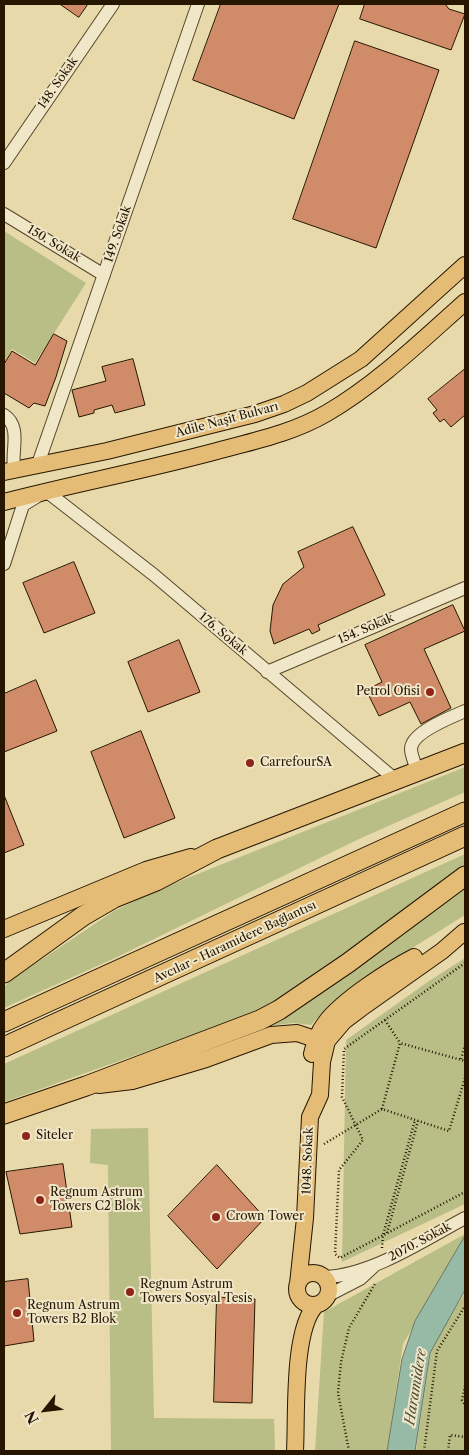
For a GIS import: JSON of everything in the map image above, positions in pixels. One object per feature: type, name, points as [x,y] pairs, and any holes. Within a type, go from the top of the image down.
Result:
[{"type":"highway","points":[[4,973],[83,916],[114,898],[156,881],[217,849],[397,781],[465,753]]},
{"type":"highway","name":"Avcılar - Haramidere Bağlantısı","points":[[4,1022],[465,812]]},
{"type":"highway","name":"Avcılar - Haramidere Bağlantısı","points":[[4,1047],[465,836]]},
{"type":"highway","points":[[4,1114],[237,1030],[280,1010],[465,876]]},
{"type":"main road","name":"Adile Naşit Bulvarı","points":[[9,470],[107,451],[255,414],[307,393],[361,359],[465,265]]},
{"type":"main road","points":[[4,502],[183,460],[297,428],[326,414],[356,395],[398,362],[465,302]]},
{"type":"main road","points":[[177,433],[183,460]]},
{"type":"main road","points":[[38,464],[46,491]]},
{"type":"main road","points":[[4,929],[146,870],[217,849]]},
{"type":"main road","points":[[86,1086],[132,1082],[206,1059],[271,1035],[297,1033],[321,1041],[330,1017],[382,977],[410,959],[464,932]]},
{"type":"main road","name":"1048. Sokak","points":[[305,1218],[310,1117],[315,1104],[310,1095],[310,1070],[321,1041]]},
{"type":"main road","points":[[295,1451],[300,1352],[307,1316],[322,1301],[329,1290],[312,1263],[308,1251],[305,1218]]},
{"type":"main road","points":[[300,1352],[296,1323],[297,1288],[305,1218]]},
{"type":"main road","points":[[321,1275],[304,1275],[297,1288],[302,1301],[322,1301]]},
{"type":"street","name":"148. Sokak","points":[[4,163],[113,4]]},
{"type":"street","name":"149. Sokak","points":[[38,464],[198,4]]},
{"type":"street","name":"150. Sokak","points":[[4,214],[104,275]]},
{"type":"street","points":[[4,415],[13,424],[15,432],[9,470]]},
{"type":"street","points":[[4,564],[23,505],[46,491]]},
{"type":"street","name":"176. Sokak","points":[[46,491],[154,575],[397,781]]},
{"type":"street","name":"154. Sokak","points":[[267,672],[465,588]]},
{"type":"street","points":[[417,772],[411,748],[414,740],[421,733],[465,710]]},
{"type":"street","name":"2070. Sokak","points":[[374,1265],[465,1218]]},
{"type":"street","points":[[321,1275],[345,1274],[374,1265]]},
{"type":"street","points":[[322,1301],[360,1279],[374,1265]]},
{"type":"path","points":[[465,963],[344,1049],[342,1097],[363,1140],[340,1170],[335,1254],[340,1258],[465,1192]]},
{"type":"path","points":[[385,1020],[400,1042],[465,1061]]},
{"type":"path","points":[[309,1152],[382,1109],[400,1042]]},
{"type":"path","points":[[461,1060],[465,1045]]},
{"type":"path","points":[[382,1109],[449,1131],[465,1078]]},
{"type":"path","points":[[387,1233],[418,1121]]},
{"type":"path","points":[[424,1451],[437,1351],[465,1306]]},
{"type":"path","points":[[465,1386],[462,1400],[465,1405]]},
{"type":"path","points":[[448,1451],[450,1435],[465,1438]]},
{"type":"green space","points":[[4,231],[86,283],[35,363],[12,349],[4,363]]},
{"type":"green space","points":[[465,767],[465,792],[359,839],[115,958],[4,1008],[4,987],[11,980],[114,911],[155,891]]},
{"type":"green space","points":[[465,854],[465,866],[450,878],[291,993],[254,1013],[4,1102],[4,1064]]},
{"type":"green space","points":[[465,885],[465,915],[332,1002],[311,1025],[293,1023],[268,1026]]},
{"type":"green space","points":[[465,958],[465,1204],[342,1262],[346,1040]]},
{"type":"green space","name":"Regnum Astrum Towers Sosyal Tesis","points":[[148,1128],[154,1418],[274,1419],[275,1451],[111,1451],[108,1165],[90,1163],[91,1129]]},
{"type":"green space","points":[[465,1234],[465,1240],[403,1344],[387,1451],[315,1451],[324,1312]]},
{"type":"green space","points":[[465,1293],[465,1451],[416,1451],[432,1343]]},
{"type":"water","name":"Haramidere","points":[[465,1236],[465,1290],[430,1353],[415,1451],[387,1451],[402,1359],[415,1321]]},
{"type":"building","points":[[60,4],[88,4],[79,17]]},
{"type":"building","points":[[221,4],[339,4],[294,119],[193,80]]},
{"type":"building","points":[[365,4],[445,4],[449,9],[465,14],[451,50],[360,19]]},
{"type":"building","points":[[355,41],[439,70],[376,248],[293,219]]},
{"type":"building","points":[[54,334],[67,341],[56,377],[45,406],[34,403],[29,408],[4,393],[4,364],[12,351],[35,365]]},
{"type":"building","points":[[133,359],[145,405],[115,413],[112,405],[79,417],[72,390],[106,381],[102,367]]},
{"type":"building","points":[[465,369],[465,415],[451,427],[444,419],[440,422],[433,413],[437,410],[428,399]]},
{"type":"building","points":[[353,527],[385,595],[318,625],[320,630],[312,634],[309,629],[274,644],[270,631],[273,605],[283,584],[304,567],[298,552]]},
{"type":"building","points":[[74,562],[95,613],[44,633],[23,583]]},
{"type":"building","points":[[453,605],[465,631],[424,649],[451,708],[421,724],[410,702],[379,716],[366,690],[382,682],[365,645]]},
{"type":"building","points":[[179,640],[200,692],[148,712],[128,662]]},
{"type":"building","points":[[36,680],[57,731],[4,752],[4,694]]},
{"type":"building","points":[[141,731],[175,818],[124,838],[91,752]]},
{"type":"building","points":[[4,795],[24,845],[4,853]]},
{"type":"building","name":"Regnum Astrum Towers C2 Blok","points":[[63,1164],[72,1227],[20,1234],[6,1172]]},
{"type":"building","name":"Crown Tower","points":[[217,1165],[265,1218],[217,1269],[168,1216]]},
{"type":"building","name":"Regnum Astrum Towers B2 Blok","points":[[28,1279],[34,1341],[4,1346],[4,1282]]},
{"type":"building","points":[[217,1297],[255,1299],[252,1403],[214,1402]]},
{"type":"place","name":"Petrol Ofisi","points":[[430,692]]},
{"type":"place","name":"CarrefourSA","points":[[250,763]]},
{"type":"place","name":"Siteler","points":[[26,1136]]},
{"type":"place","name":"Regnum Astrum Towers C2 Blok","points":[[40,1200]]},
{"type":"place","name":"Crown Tower","points":[[216,1217]]},
{"type":"place","name":"Regnum Astrum Towers Sosyal Tesis","points":[[130,1292]]},
{"type":"place","name":"Regnum Astrum Towers B2 Blok","points":[[17,1313]]}]
